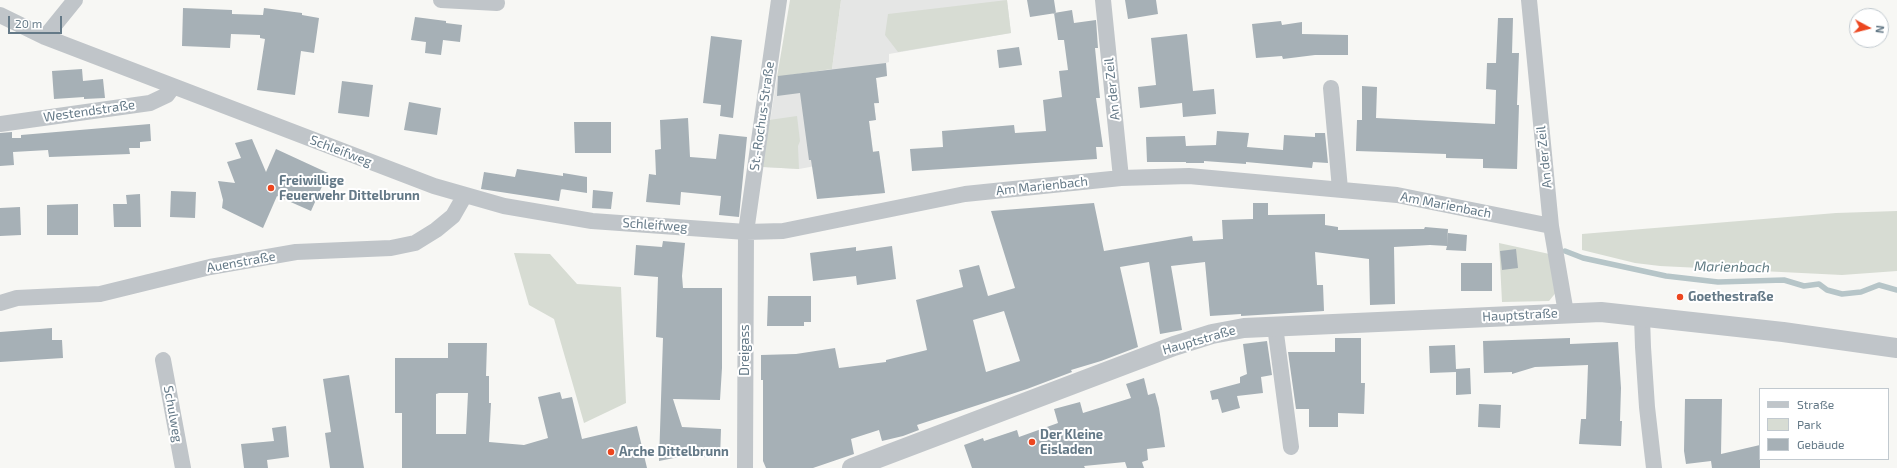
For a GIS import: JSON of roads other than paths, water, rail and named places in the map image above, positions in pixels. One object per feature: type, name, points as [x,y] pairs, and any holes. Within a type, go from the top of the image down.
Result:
[{"type":"street","points":[[45,37],[75,0]]},
{"type":"street","points":[[441,0],[497,2]]},
{"type":"street","name":"St.-Rochus-Straße","points":[[746,232],[779,0]]},
{"type":"street","name":"An der Zeil","points":[[1103,0],[1122,178]]},
{"type":"street","name":"An der Zeil","points":[[1528,0],[1551,226],[1566,313]]},
{"type":"street","name":"Schleifweg","points":[[0,15],[45,37],[434,186],[504,206],[592,221],[746,232]]},
{"type":"street","name":"Westendstraße","points":[[0,124],[150,103],[167,95],[173,87]]},
{"type":"street","points":[[1331,88],[1340,190]]},
{"type":"street","name":"Am Marienbach","points":[[746,232],[783,231],[965,194],[1122,178],[1189,176],[1397,196],[1551,226]]},
{"type":"street","name":"Auenstraße","points":[[0,302],[17,298],[100,294],[210,267],[296,252],[391,248],[415,243],[436,230],[453,216],[465,195]]},
{"type":"street","name":"Dreigass","points":[[745,468],[746,232]]},
{"type":"street","name":"Hauptstraße","points":[[852,468],[1174,346],[1228,330],[1275,326],[1601,312],[1783,332],[1897,348]]},
{"type":"street","points":[[1642,317],[1646,399],[1654,468]]},
{"type":"street","points":[[1275,326],[1291,447]]},
{"type":"street","name":"Schulweg","points":[[163,360],[183,468]]},
{"type":"waterway","name":"Marienbach","points":[[1565,251],[1583,258],[1666,276],[1718,282],[1784,280],[1804,286],[1819,284],[1827,290],[1842,294],[1861,292],[1879,285],[1897,290]]},
{"type":"place","name":"Freiwillige Feuerwehr Dittelbrunn","points":[[271,188]]},
{"type":"place","name":"Goethestraße","points":[[1680,297]]},
{"type":"place","name":"Der Kleine Eisladen","points":[[1032,442]]},
{"type":"place","name":"Arche Dittelbrunn","points":[[611,452]]}]
